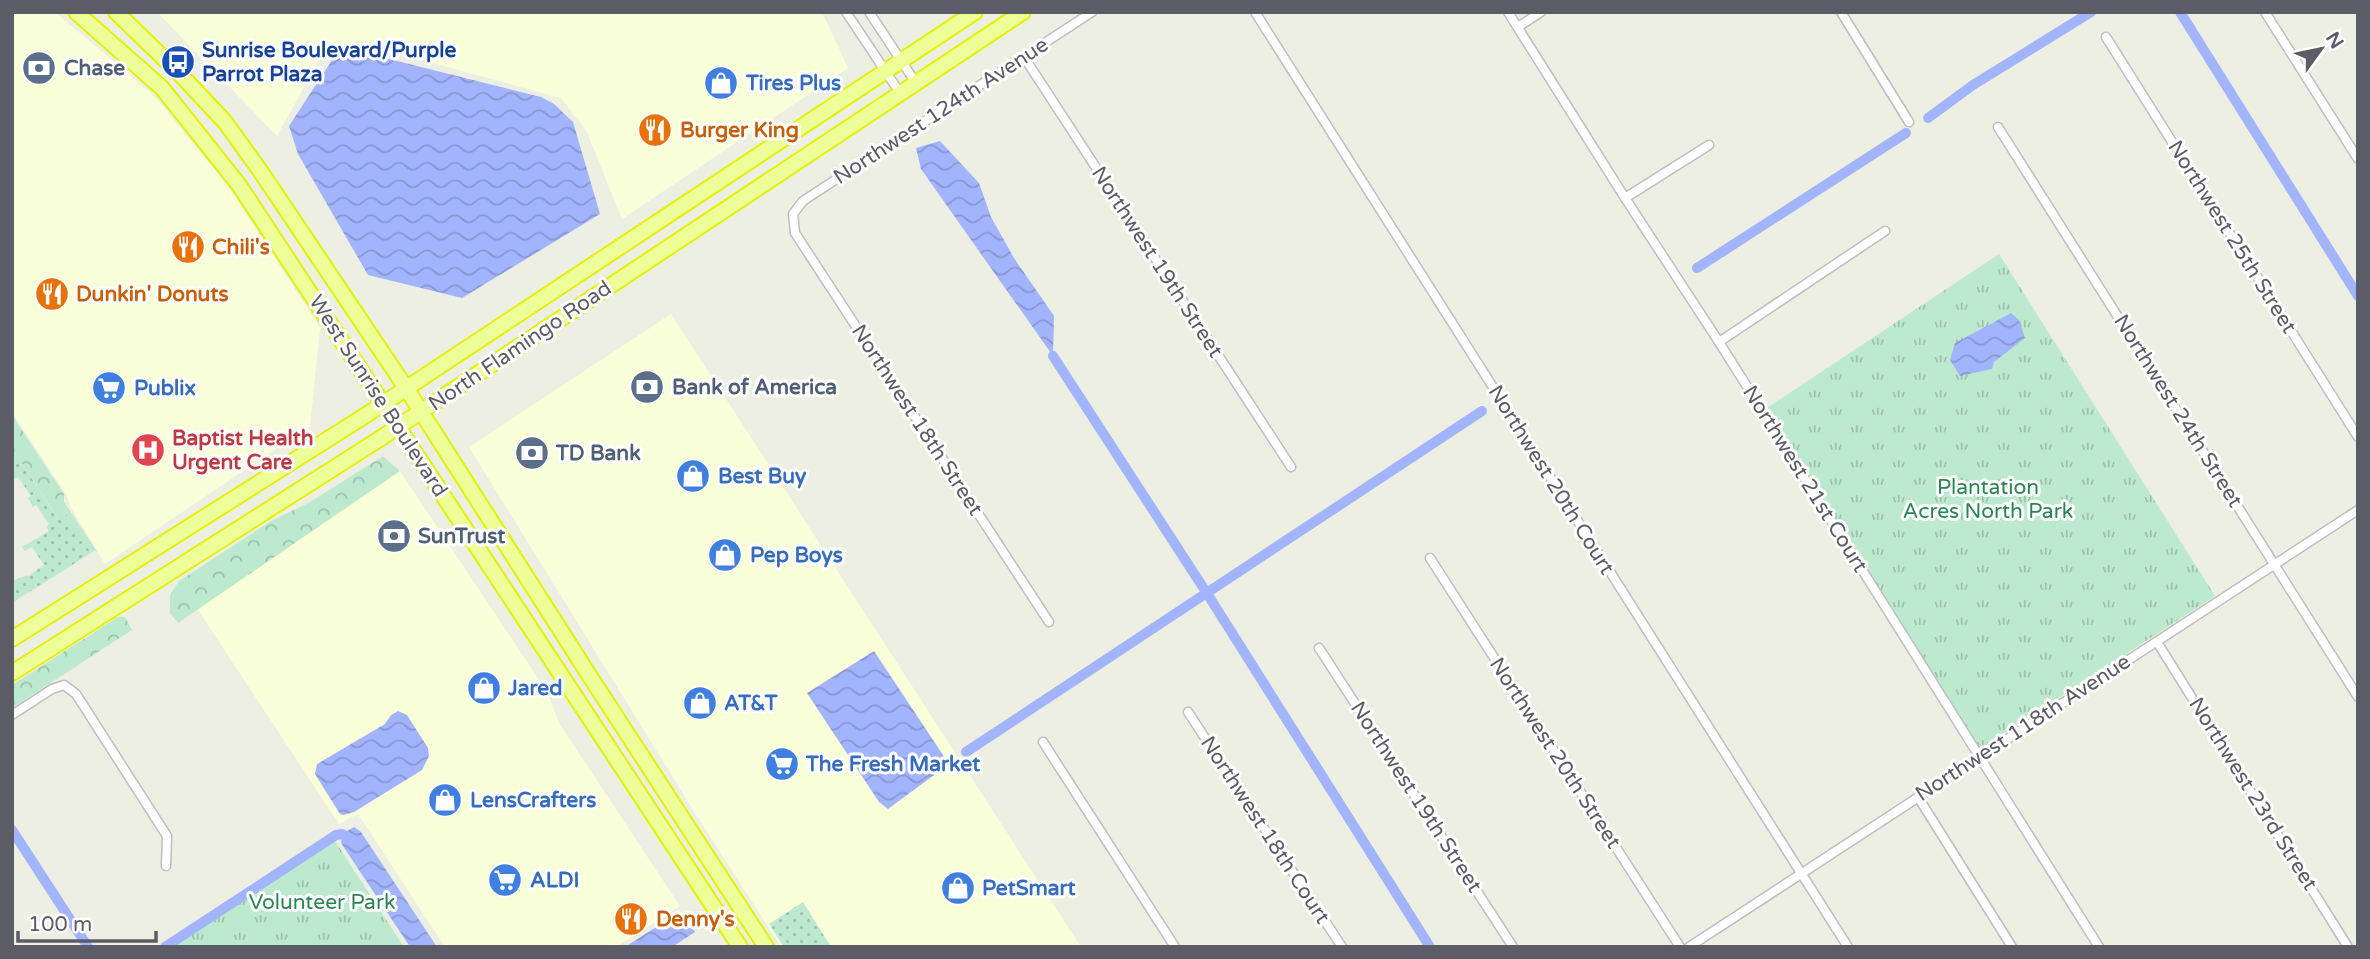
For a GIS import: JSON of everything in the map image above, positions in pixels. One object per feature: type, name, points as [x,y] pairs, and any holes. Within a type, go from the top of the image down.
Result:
[{"type":"highway","name":"West Sunrise Boulevard","points":[[76,12],[162,88],[239,185],[740,947]]},
{"type":"highway","name":"West Sunrise Boulevard","points":[[116,12],[180,74],[234,133],[406,388],[766,947]]},
{"type":"highway","name":"North Flamingo Road","points":[[12,639],[383,404],[975,12]]},
{"type":"highway","name":"North Flamingo Road","points":[[12,673],[421,412],[1023,12]]},
{"type":"street","points":[[846,12],[884,72],[901,93]]},
{"type":"street","points":[[869,12],[916,83]]},
{"type":"street","name":"Northwest 124th Avenue","points":[[793,214],[803,201],[1092,12]]},
{"type":"street","name":"Northwest 20th Court","points":[[1255,12],[1848,947]]},
{"type":"street","name":"Northwest 21st Court","points":[[1508,12],[2099,947]]},
{"type":"street","points":[[1518,27],[1541,12]]},
{"type":"street","points":[[1841,12],[1909,122]]},
{"type":"street","points":[[2265,12],[2358,159]]},
{"type":"street","name":"Northwest 25th Street","points":[[2106,37],[2358,437]]},
{"type":"street","name":"Northwest 19th Street","points":[[1024,57],[1291,467]]},
{"type":"street","name":"Northwest 24th Street","points":[[1998,127],[2358,697]]},
{"type":"street","points":[[1625,198],[1709,145]]},
{"type":"street","name":"Northwest 18th Street","points":[[793,214],[796,233],[1049,622]]},
{"type":"street","points":[[1719,342],[1885,231]]},
{"type":"street","name":"Northwest 118th Avenue","points":[[1689,947],[2358,510]]},
{"type":"street","name":"Northwest 20th Street","points":[[1430,558],[1681,947]]},
{"type":"street","name":"Northwest 23rd Street","points":[[2157,642],[2348,947]]},
{"type":"street","name":"Northwest 19th Street","points":[[1319,648],[1513,947]]},
{"type":"street","points":[[12,715],[52,689],[64,685],[76,694],[167,836],[166,866]]},
{"type":"street","name":"Northwest 18th Court","points":[[1188,712],[1342,947]]},
{"type":"street","points":[[1043,742],[1175,947]]},
{"type":"street","points":[[1918,797],[2012,947]]},
{"type":"shaded area","points":[[12,12],[55,12],[154,96],[229,187],[320,328],[310,426],[105,564],[70,506],[67,496],[12,412]]},
{"type":"shaded area","points":[[157,12],[822,12],[848,68],[622,219],[587,132],[561,98],[356,42],[320,58],[277,136]]},
{"type":"shaded area","points":[[671,314],[1081,947],[781,947],[469,447]]},
{"type":"shaded area","points":[[383,456],[400,471],[548,693],[559,723],[680,906],[616,947],[445,947],[358,814],[339,824],[179,581],[271,521],[310,502]]},
{"type":"green space","name":"Plantation Acres North Park","points":[[1999,254],[2215,596],[1980,749],[1765,409]]},
{"type":"green space","points":[[12,415],[64,494],[64,502],[96,550],[91,553],[67,515],[59,520],[12,448]]},
{"type":"green space","points":[[12,448],[58,519],[67,514],[91,553],[12,603],[12,581],[28,576],[44,565],[32,547],[25,551],[22,547],[49,531],[46,527],[49,524],[36,505],[33,507],[28,498],[31,496],[18,477],[15,479],[12,475]]},
{"type":"green space","points":[[383,456],[400,471],[178,623],[170,613],[170,595],[179,581],[271,521],[310,502]]},
{"type":"green space","points":[[118,617],[125,617],[132,630],[12,708],[12,685]]},
{"type":"green space","name":"Volunteer Park","points":[[335,841],[404,947],[173,947]]},
{"type":"green space","points":[[803,902],[831,947],[784,947],[769,924]]},
{"type":"water","points":[[373,55],[541,97],[554,104],[573,122],[600,214],[462,298],[368,275],[298,154],[289,126],[334,57]]},
{"type":"water","points":[[940,141],[979,183],[991,217],[1014,258],[1054,316],[1053,356],[921,169],[916,148]]},
{"type":"water","points":[[2011,313],[2019,320],[2025,338],[1994,362],[1992,369],[1960,376],[1950,360],[1955,343]]},
{"type":"water","points":[[874,651],[949,764],[888,809],[879,802],[807,693]]},
{"type":"water","points":[[398,711],[407,715],[428,748],[429,756],[422,770],[354,812],[340,814],[315,774],[317,764],[385,724],[391,715]]},
{"type":"water","points":[[354,827],[361,832],[437,947],[410,947],[341,843],[342,834]]},
{"type":"water","points":[[678,913],[686,916],[695,932],[672,947],[625,947]]},
{"type":"waterway","points":[[1928,118],[1973,85],[2091,12]]},
{"type":"waterway","points":[[2180,12],[2358,296]]},
{"type":"waterway","points":[[1697,268],[1906,133]]},
{"type":"waterway","points":[[1053,356],[1208,595],[1430,947]]},
{"type":"waterway","points":[[966,752],[1482,411]]},
{"type":"waterway","points":[[12,830],[88,947]]},
{"type":"waterway","points":[[165,947],[336,835],[342,834],[352,839]]},
{"type":"place","name":"Sunrise Boulevard/Purple Parrot Plaza","points":[[178,62]]},
{"type":"place","name":"Chase","points":[[39,68]]},
{"type":"place","name":"Tires Plus","points":[[721,83]]},
{"type":"place","name":"Burger King","points":[[655,130]]},
{"type":"place","name":"Chili's","points":[[188,247]]},
{"type":"place","name":"Dunkin' Donuts","points":[[52,294]]},
{"type":"place","name":"Bank of America","points":[[647,387]]},
{"type":"place","name":"Publix","points":[[109,388]]},
{"type":"place","name":"Baptist Health Urgent Care","points":[[148,450]]},
{"type":"place","name":"TD Bank","points":[[532,453]]},
{"type":"place","name":"Best Buy","points":[[693,476]]},
{"type":"place","name":"SunTrust","points":[[394,536]]},
{"type":"place","name":"Pep Boys","points":[[725,555]]},
{"type":"place","name":"Jared","points":[[484,688]]},
{"type":"place","name":"AT&T","points":[[700,703]]},
{"type":"place","name":"The Fresh Market","points":[[782,764]]},
{"type":"place","name":"LensCrafters","points":[[445,800]]},
{"type":"place","name":"ALDI","points":[[505,880]]},
{"type":"place","name":"PetSmart","points":[[958,888]]},
{"type":"place","name":"Denny's","points":[[631,919]]}]
